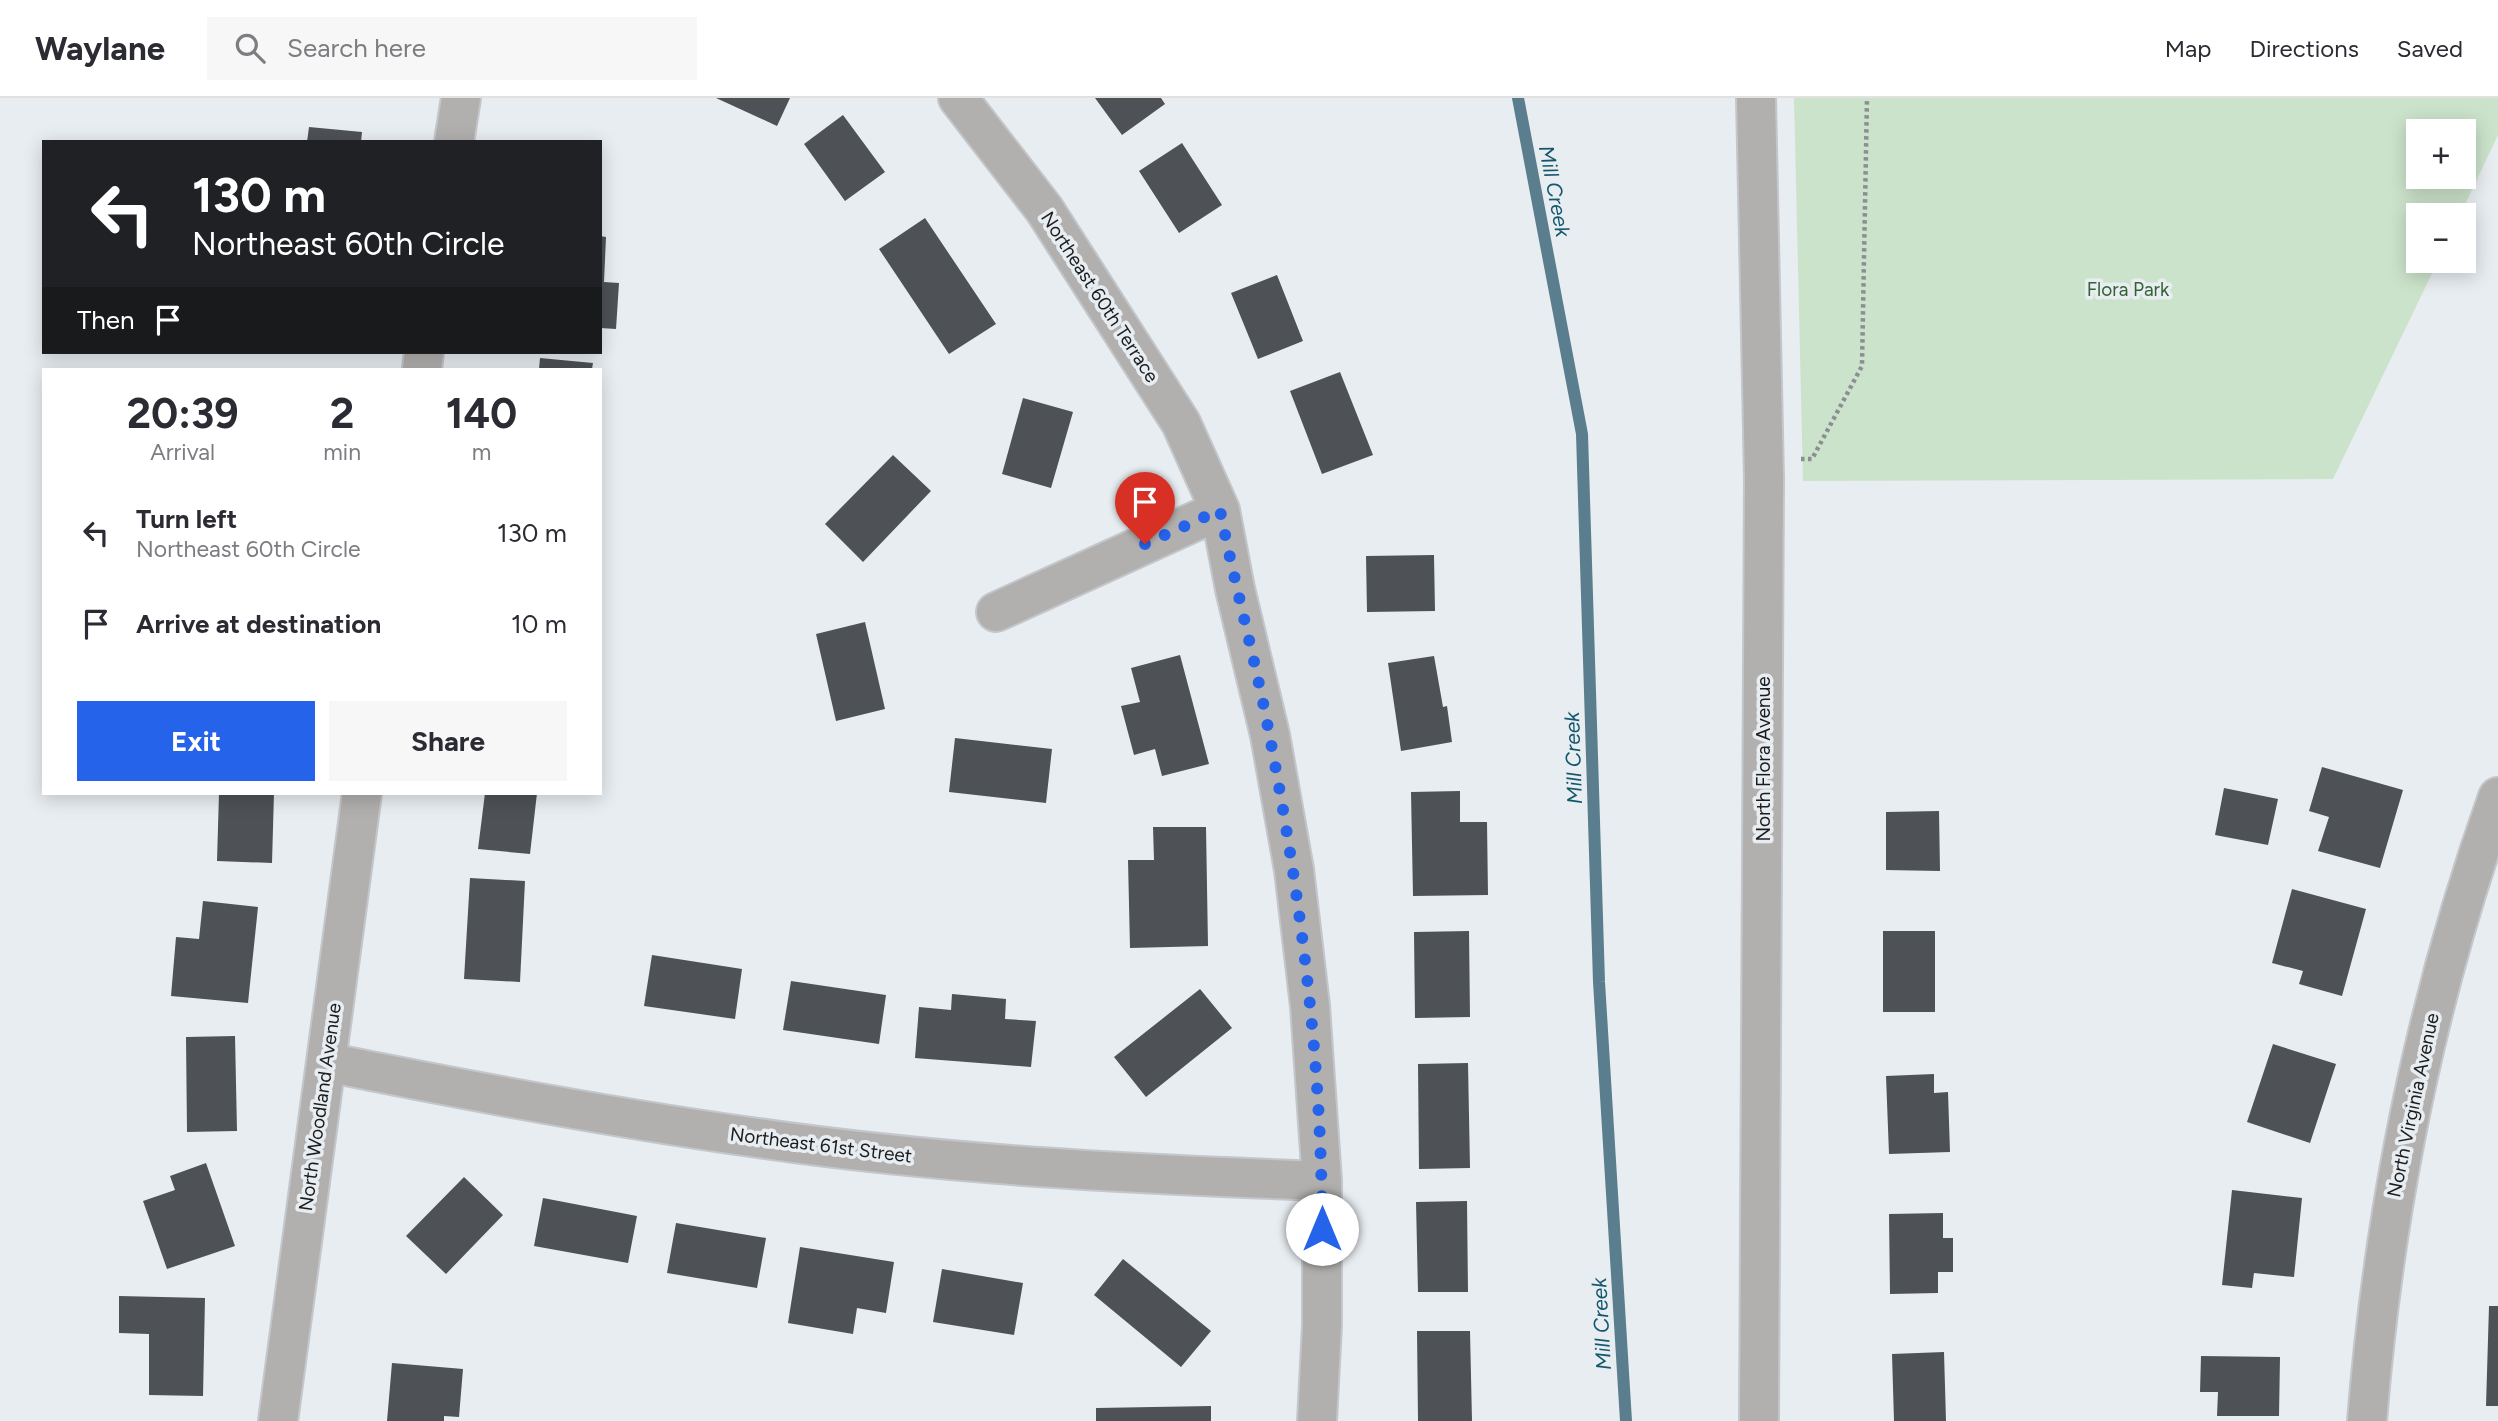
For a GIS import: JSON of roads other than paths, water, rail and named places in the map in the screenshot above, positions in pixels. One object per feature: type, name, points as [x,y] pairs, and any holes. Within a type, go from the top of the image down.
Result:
[{"type":"street","points":[[454,140],[461,98]]},
{"type":"street","name":"Northeast 60th Terrace","points":[[958,98],[1044,209],[1181,424],[1220,510],[1235,589],[1270,735],[1294,870],[1310,1006],[1322,1181],[1322,1325],[1317,1421]]},
{"type":"street","name":"North Flora Avenue","points":[[1756,98],[1764,479],[1759,1421]]},
{"type":"street","points":[[996,612],[1220,510]]},
{"type":"street","name":"North Woodland Avenue","points":[[278,1421],[362,795]]},
{"type":"street","name":"North Virginia Avenue","points":[[2367,1421],[2374,1329],[2390,1216],[2411,1103],[2450,944],[2471,872],[2498,797]]},
{"type":"street","name":"Northeast 61st Street","points":[[326,1062],[498,1097],[759,1139],[934,1159],[1110,1173],[1322,1181]]},
{"type":"waterway","name":"Mill Creek","points":[[1518,98],[1582,434],[1599,982],[1626,1421]]},
{"type":"park label","name":"Flora Park","points":[[2128,289]]}]
